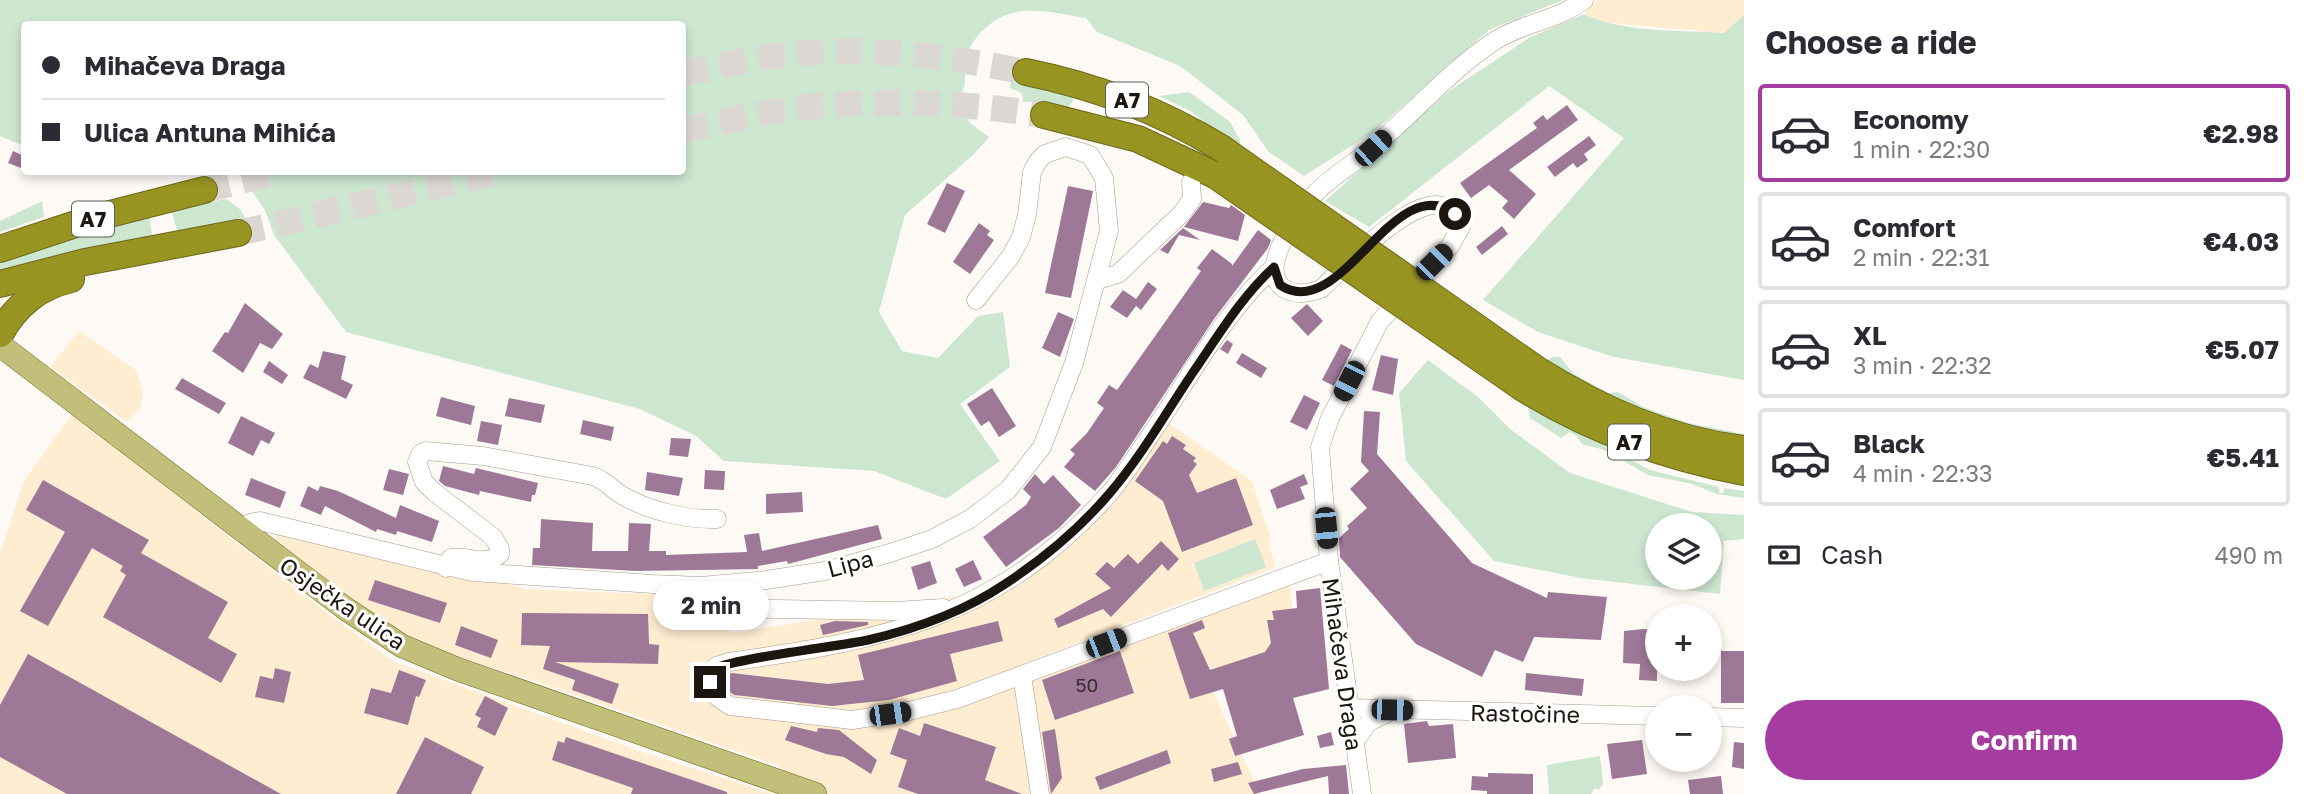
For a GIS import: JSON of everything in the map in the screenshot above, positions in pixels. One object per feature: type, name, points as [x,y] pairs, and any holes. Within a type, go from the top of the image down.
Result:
[{"type":"highway","name":"A7","points":[[1026,72],[1116,96],[1174,121],[1220,148],[1594,428],[1679,459],[1744,472]]},
{"type":"highway","name":"A7","points":[[1044,116],[1138,139],[1529,379],[1582,397],[1636,422],[1696,440],[1744,449]]},
{"type":"highway","name":"A7","points":[[0,237],[162,192],[196,193],[84,222],[0,249]]},
{"type":"highway","name":"A7","points":[[0,284],[85,262],[238,233]]},
{"type":"highway","points":[[5,326],[27,299],[47,287],[134,263],[165,248]]},
{"type":"main road","name":"Osječka ulica","points":[[0,345],[241,532],[346,609],[402,646],[457,669],[816,794]]},
{"type":"street","points":[[1329,561],[957,699],[909,712],[852,720],[730,706],[716,696],[710,682],[713,670],[729,662],[870,639],[957,610],[1002,586],[1051,552],[1110,494],[1224,327],[1259,280],[1274,267],[1281,245],[1318,190],[1373,148],[1498,39],[1553,17],[1584,0]]},
{"type":"street","name":"Lipa","points":[[241,532],[250,523],[260,521],[446,568],[472,572],[701,586],[825,571],[932,539],[969,520],[1008,490],[1042,447],[1074,363],[1109,232],[1104,178],[1090,155],[1078,148],[1058,148],[1045,153],[1032,172],[1027,215],[1021,237],[1011,256],[976,300]]},
{"type":"street","points":[[1098,280],[1118,274],[1182,213],[1203,179]]},
{"type":"street","name":"Mihačeva Draga","points":[[1274,267],[1280,285],[1294,293],[1310,293],[1321,289],[1355,256],[1412,210],[1440,206],[1455,214],[1461,227],[1450,246],[1380,321],[1323,433],[1320,457],[1329,561],[1362,794]]},
{"type":"street","points":[[446,568],[451,558],[488,561],[500,554],[500,549],[493,537],[424,482],[417,462],[421,453],[426,451],[483,456],[593,477],[607,481],[626,498],[654,508],[699,519],[717,519]]},
{"type":"street","points":[[719,608],[894,611],[933,610],[952,605],[957,610]]},
{"type":"street","points":[[1022,675],[1040,794]]},
{"type":"street","name":"Rastočine","points":[[1349,708],[1645,716]]},
{"type":"street","points":[[1353,744],[1369,722],[1392,710]]},
{"type":"street","points":[[1722,717],[1744,718]]},
{"type":"shaded area","points":[[1596,0],[1744,0],[1744,15],[1724,33],[1620,24],[1598,21],[1584,14]]},
{"type":"shaded area","points":[[79,331],[136,370],[143,392],[140,408],[127,422],[50,367]]},
{"type":"shaded area","points":[[72,414],[323,610],[393,661],[636,750],[767,792],[779,766],[529,679],[409,642],[273,546],[281,522],[525,589],[675,595],[733,633],[1019,586],[1074,543],[1097,521],[1168,423],[1252,481],[1270,536],[1269,547],[1276,567],[1025,663],[1029,675],[1289,581],[1298,652],[1326,649],[1329,689],[1290,699],[1283,672],[1213,692],[1260,794],[0,794],[0,554],[24,481]]},
{"type":"green space","points":[[0,0],[1563,0],[1489,30],[1375,131],[1304,176],[1268,151],[1243,115],[1180,66],[1097,32],[1086,18],[1023,11],[999,18],[988,26],[968,53],[964,85],[957,104],[970,123],[989,137],[974,154],[905,215],[879,312],[902,351],[938,358],[978,316],[1003,312],[1010,367],[960,404],[1000,461],[946,499],[874,471],[724,461],[696,436],[640,409],[346,332],[274,235],[265,210],[241,175],[686,175],[686,21],[21,21],[21,145],[0,136]]},
{"type":"green space","points":[[1584,14],[1634,28],[1724,33],[1744,15],[1744,380],[1614,357],[1538,332],[1483,300],[1624,138],[1549,86],[1369,227],[1325,201],[1449,91],[1529,38]]},
{"type":"green space","points":[[1011,80],[1026,86],[1028,83],[1071,94],[1073,101],[1068,108],[1048,109],[1048,102],[1023,102],[1022,93],[1010,88]]},
{"type":"green space","points":[[1189,92],[1230,122],[1241,142],[1234,147],[1192,112],[1159,96]]},
{"type":"green space","points":[[226,199],[241,210],[245,218],[178,233],[172,213],[175,208]]},
{"type":"green space","points":[[42,201],[44,217],[0,232],[0,221]]},
{"type":"green space","points":[[150,217],[152,237],[0,274],[0,257],[33,246]]},
{"type":"green space","points":[[1553,357],[1560,357],[1573,373],[1607,393],[1618,392],[1643,407],[1688,423],[1744,434],[1744,442],[1628,409],[1545,362]]},
{"type":"green space","points":[[1428,360],[1478,397],[1510,429],[1570,473],[1692,512],[1709,513],[1645,513],[1645,585],[1581,578],[1494,561],[1406,461],[1399,393]]},
{"type":"green space","points":[[1528,405],[1650,470],[1719,487],[1719,493],[1723,493],[1724,488],[1744,491],[1744,498],[1717,494],[1692,484],[1648,475],[1604,450],[1582,444],[1577,436],[1569,432],[1561,438],[1530,418]]},
{"type":"green space","points":[[1722,514],[1744,515],[1744,539],[1724,541],[1722,568]]},
{"type":"green space","points":[[1255,539],[1266,567],[1204,591],[1194,563]]},
{"type":"green space","points":[[1685,590],[1720,590],[1720,594]]},
{"type":"green space","points":[[1600,756],[1603,784],[1599,790],[1595,788],[1591,794],[1549,794],[1547,765]]},
{"type":"building","points":[[1567,105],[1578,120],[1509,170],[1536,194],[1514,219],[1502,208],[1508,201],[1489,185],[1471,198],[1460,183],[1537,128],[1533,123],[1543,115],[1547,120]]},
{"type":"building","points":[[1589,136],[1596,145],[1584,154],[1588,160],[1577,168],[1573,163],[1555,177],[1547,167]]},
{"type":"building","points":[[13,151],[21,155],[21,168],[8,163]]},
{"type":"building","points":[[947,183],[965,191],[945,233],[927,224]]},
{"type":"building","points":[[1068,186],[1093,191],[1071,298],[1045,293]]},
{"type":"building","points":[[1203,202],[1229,208],[1231,205],[1245,215],[1238,241],[1184,227]]},
{"type":"building","points":[[979,223],[990,231],[987,235],[994,240],[970,274],[953,262]]},
{"type":"building","points":[[1502,226],[1508,234],[1482,255],[1476,247]]},
{"type":"building","points":[[1183,228],[1200,240],[1179,235],[1168,254],[1160,250]]},
{"type":"building","points":[[1258,230],[1271,240],[1268,248],[1214,319],[1116,467],[1095,491],[1064,467],[1075,454],[1070,450],[1087,433],[1104,408],[1097,403],[1109,385],[1117,390],[1201,271],[1197,268],[1212,249],[1232,266]]},
{"type":"building","points":[[1148,282],[1157,289],[1141,310],[1136,306],[1127,318],[1110,307],[1123,290],[1136,299]]},
{"type":"building","points":[[245,303],[283,334],[272,349],[260,343],[243,373],[212,351],[225,332],[228,333]]},
{"type":"building","points":[[1307,304],[1323,321],[1308,336],[1291,318]]},
{"type":"building","points":[[1058,312],[1074,319],[1060,357],[1042,348]]},
{"type":"building","points":[[1227,340],[1233,344],[1228,354],[1220,349]]},
{"type":"building","points":[[1341,344],[1352,350],[1334,386],[1322,380]]},
{"type":"building","points":[[323,351],[346,356],[341,379],[353,385],[346,399],[303,378],[310,364],[318,368]]},
{"type":"building","points":[[1242,353],[1267,368],[1261,378],[1236,363]]},
{"type":"building","points":[[1381,355],[1398,359],[1393,395],[1372,390]]},
{"type":"building","points":[[269,361],[288,375],[282,384],[263,372]]},
{"type":"building","points":[[182,378],[226,403],[219,414],[175,389]]},
{"type":"building","points":[[992,388],[1016,426],[999,437],[989,421],[981,426],[967,404]]},
{"type":"building","points":[[1304,395],[1320,403],[1307,430],[1290,422]]},
{"type":"building","points":[[441,397],[475,406],[471,425],[436,416]]},
{"type":"building","points":[[509,398],[545,405],[541,423],[505,416]]},
{"type":"building","points":[[1364,411],[1380,412],[1377,454],[1472,563],[1547,598],[1548,592],[1607,597],[1601,640],[1534,637],[1523,662],[1495,650],[1482,677],[1416,644],[1340,557],[1339,538],[1349,529],[1347,526],[1367,508],[1350,489],[1369,471],[1361,462]]},
{"type":"building","points":[[241,416],[275,433],[269,444],[261,440],[253,456],[228,443]]},
{"type":"building","points":[[583,420],[614,427],[611,441],[580,434]]},
{"type":"building","points":[[481,421],[502,425],[498,445],[477,441]]},
{"type":"building","points":[[1172,436],[1186,445],[1183,449],[1196,458],[1193,461],[1197,464],[1189,475],[1197,493],[1236,478],[1253,525],[1182,552],[1163,501],[1135,481],[1163,441],[1167,444]]},
{"type":"building","points":[[671,438],[691,439],[688,457],[669,455]]},
{"type":"building","points":[[443,466],[474,474],[476,468],[538,483],[531,502],[480,491],[479,495],[445,486],[439,481]]},
{"type":"building","points":[[389,469],[409,474],[403,495],[383,490]]},
{"type":"building","points":[[705,470],[725,471],[724,490],[704,489]]},
{"type":"building","points":[[647,472],[683,478],[679,496],[645,490]]},
{"type":"building","points":[[1035,474],[1044,484],[1053,475],[1081,505],[1059,528],[1006,567],[983,537],[1026,505],[1031,497],[1023,489]]},
{"type":"building","points":[[1304,474],[1308,484],[1300,487],[1305,499],[1277,509],[1270,490]]},
{"type":"building","points":[[251,478],[286,492],[280,508],[245,495]]},
{"type":"building","points":[[43,480],[149,540],[141,553],[228,602],[208,638],[237,654],[221,683],[103,617],[126,575],[120,571],[123,566],[92,548],[48,626],[20,611],[65,532],[26,510]]},
{"type":"building","points":[[308,486],[318,491],[320,486],[338,491],[396,518],[400,505],[439,521],[432,542],[397,531],[396,535],[377,529],[376,532],[325,506],[321,515],[300,506]]},
{"type":"building","points":[[802,492],[803,512],[766,514],[766,494]]},
{"type":"building","points":[[541,519],[593,523],[592,551],[628,551],[629,523],[651,524],[649,551],[666,551],[666,555],[747,552],[744,535],[759,533],[762,551],[878,525],[882,539],[788,564],[787,561],[758,566],[758,569],[636,571],[532,565],[533,548],[540,548]]},
{"type":"building","points":[[1161,541],[1179,559],[1168,571],[1162,564],[1111,617],[1103,609],[1058,628],[1054,619],[1111,588],[1095,574],[1107,562],[1114,568],[1128,554],[1138,564]]},
{"type":"building","points":[[973,560],[982,579],[964,587],[955,569]]},
{"type":"building","points":[[930,561],[937,583],[918,590],[911,567]]},
{"type":"building","points":[[375,580],[447,603],[440,623],[368,600]]},
{"type":"building","points":[[1320,588],[1329,689],[1293,698],[1304,735],[1235,756],[1229,739],[1237,736],[1223,689],[1190,699],[1168,633],[1202,620],[1205,628],[1193,633],[1210,670],[1265,652],[1271,643],[1267,620],[1274,620],[1272,611],[1297,608],[1296,591]]},
{"type":"building","points":[[522,613],[648,614],[649,644],[659,645],[658,664],[555,662],[619,684],[612,704],[572,690],[575,680],[543,669],[550,646],[521,645]]},
{"type":"building","points":[[835,621],[868,622],[868,625],[823,635],[820,625]]},
{"type":"building","points":[[998,621],[1003,641],[950,654],[957,681],[889,700],[832,706],[734,695],[727,690],[729,674],[732,673],[828,684],[864,680],[858,655]]},
{"type":"building","points":[[461,626],[498,640],[491,658],[455,645]]},
{"type":"building","points":[[1645,629],[1645,680],[1639,680],[1640,664],[1623,663],[1624,631]]},
{"type":"building","points":[[1120,651],[1134,693],[1055,720],[1042,680]]},
{"type":"building","points":[[1722,651],[1744,651],[1744,703],[1722,703]]},
{"type":"building","points":[[28,654],[281,794],[67,794],[0,757],[0,705]]},
{"type":"building","points":[[275,668],[291,672],[284,703],[255,697],[260,676],[273,679]]},
{"type":"building","points":[[399,670],[426,680],[419,697],[416,696],[408,725],[364,713],[371,688],[391,693]]},
{"type":"building","points":[[1526,673],[1584,679],[1582,696],[1525,690]]},
{"type":"building","points":[[485,696],[508,708],[495,736],[477,727],[481,718],[475,715]]},
{"type":"building","points":[[1427,721],[1429,726],[1453,724],[1456,758],[1408,763],[1404,724]]},
{"type":"building","points":[[924,723],[996,747],[985,780],[1022,794],[918,794],[898,787],[907,760],[890,754],[899,728],[920,736]]},
{"type":"building","points":[[791,726],[817,732],[818,728],[839,730],[877,760],[871,774],[844,757],[826,754],[785,740]]},
{"type":"building","points":[[1055,729],[1062,778],[1051,794],[1042,732]]},
{"type":"building","points":[[1331,732],[1334,745],[1320,748],[1317,736]]},
{"type":"building","points":[[425,737],[484,767],[471,794],[396,794]]},
{"type":"building","points":[[566,737],[727,794],[631,794],[633,788],[552,760],[558,741],[564,743]]},
{"type":"building","points":[[1642,740],[1647,774],[1612,779],[1607,744]]},
{"type":"building","points":[[1734,742],[1744,743],[1744,769],[1732,767]]},
{"type":"building","points":[[1167,750],[1171,763],[1100,790],[1095,777]]},
{"type":"building","points":[[1238,762],[1242,774],[1214,782],[1211,769]]},
{"type":"building","points":[[1346,765],[1349,794],[1329,794],[1328,776],[1254,794],[1248,783],[1303,769]]},
{"type":"building","points":[[1488,773],[1533,774],[1533,794],[1487,794],[1487,791],[1471,790],[1472,776],[1488,777]]},
{"type":"building","points":[[1721,776],[1723,794],[1690,794],[1688,780]]},
{"type":"tunnel","points":[[686,72],[768,57],[832,51],[929,56],[1026,72]]},
{"type":"tunnel","points":[[686,129],[784,110],[860,103],[983,107],[1044,115]]},
{"type":"tunnel","points":[[204,190],[266,175]]},
{"type":"tunnel","points":[[238,233],[488,175]]},
{"type":"route","points":[[710,682],[716,666],[822,649],[906,629],[957,610],[1002,586],[1051,552],[1110,494],[1224,327],[1259,280],[1274,267],[1280,285],[1294,293],[1310,293],[1321,289],[1355,256],[1412,210],[1433,205],[1455,214]]}]
